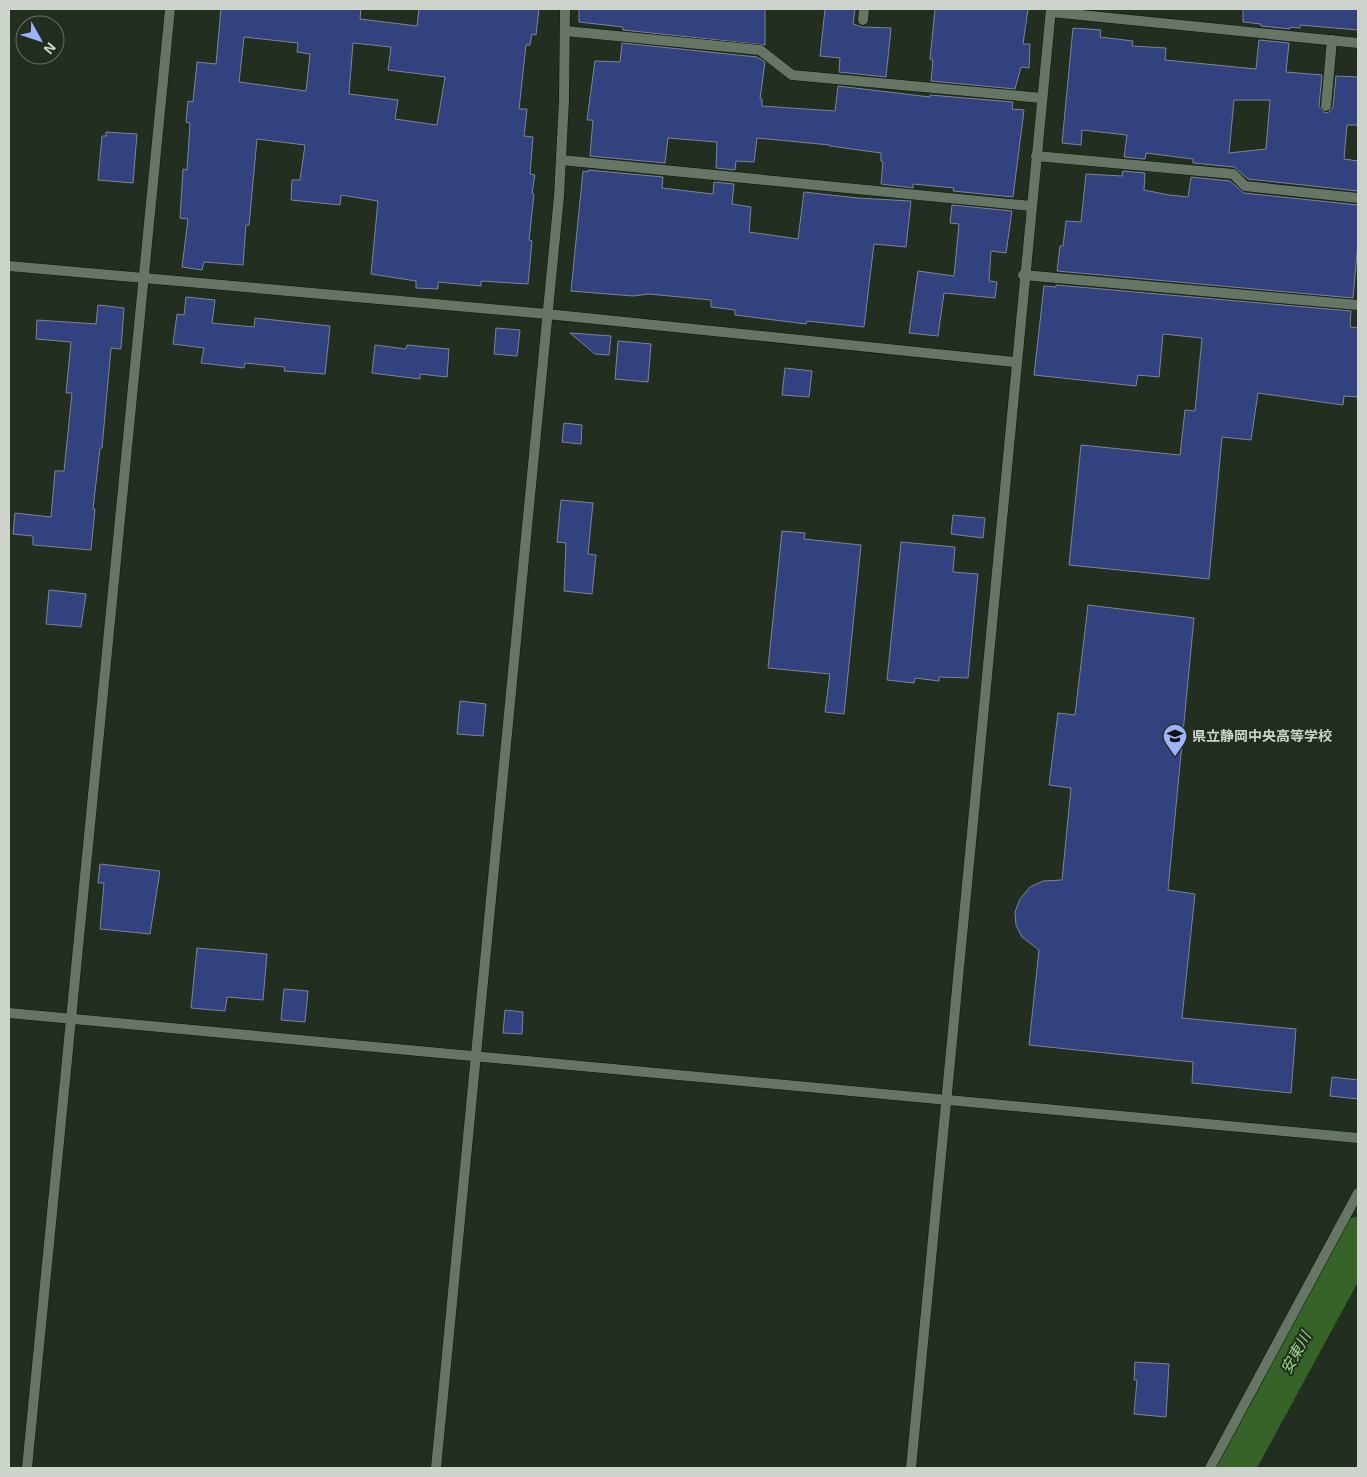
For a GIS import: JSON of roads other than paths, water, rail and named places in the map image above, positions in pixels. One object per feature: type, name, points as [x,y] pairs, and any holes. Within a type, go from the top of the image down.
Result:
[{"type":"street","points":[[26,1468],[170,9]]},
{"type":"street","points":[[436,1468],[561,160],[565,9]]},
{"type":"street","points":[[863,20],[864,9]]},
{"type":"street","points":[[911,1468],[948,1098],[1014,362],[1051,10],[1358,43]]},
{"type":"street","points":[[565,31],[760,50],[792,75],[1042,98]]},
{"type":"street","points":[[1326,106],[1332,40]]},
{"type":"street","points":[[1036,156],[1233,174],[1245,186],[1358,198]]},
{"type":"street","points":[[561,160],[1031,206]]},
{"type":"street","points":[[9,266],[547,314],[1014,362]]},
{"type":"street","points":[[1023,275],[1358,305]]},
{"type":"street","points":[[9,1013],[474,1057],[948,1098],[1358,1138]]},
{"type":"street","points":[[1210,1468],[1358,1193]]},
{"type":"waterway","name":"安東川","points":[[1233,1468],[1358,1238]]},
{"type":"place","name":"県立静岡中央高等学校","points":[[1175,757]]}]
